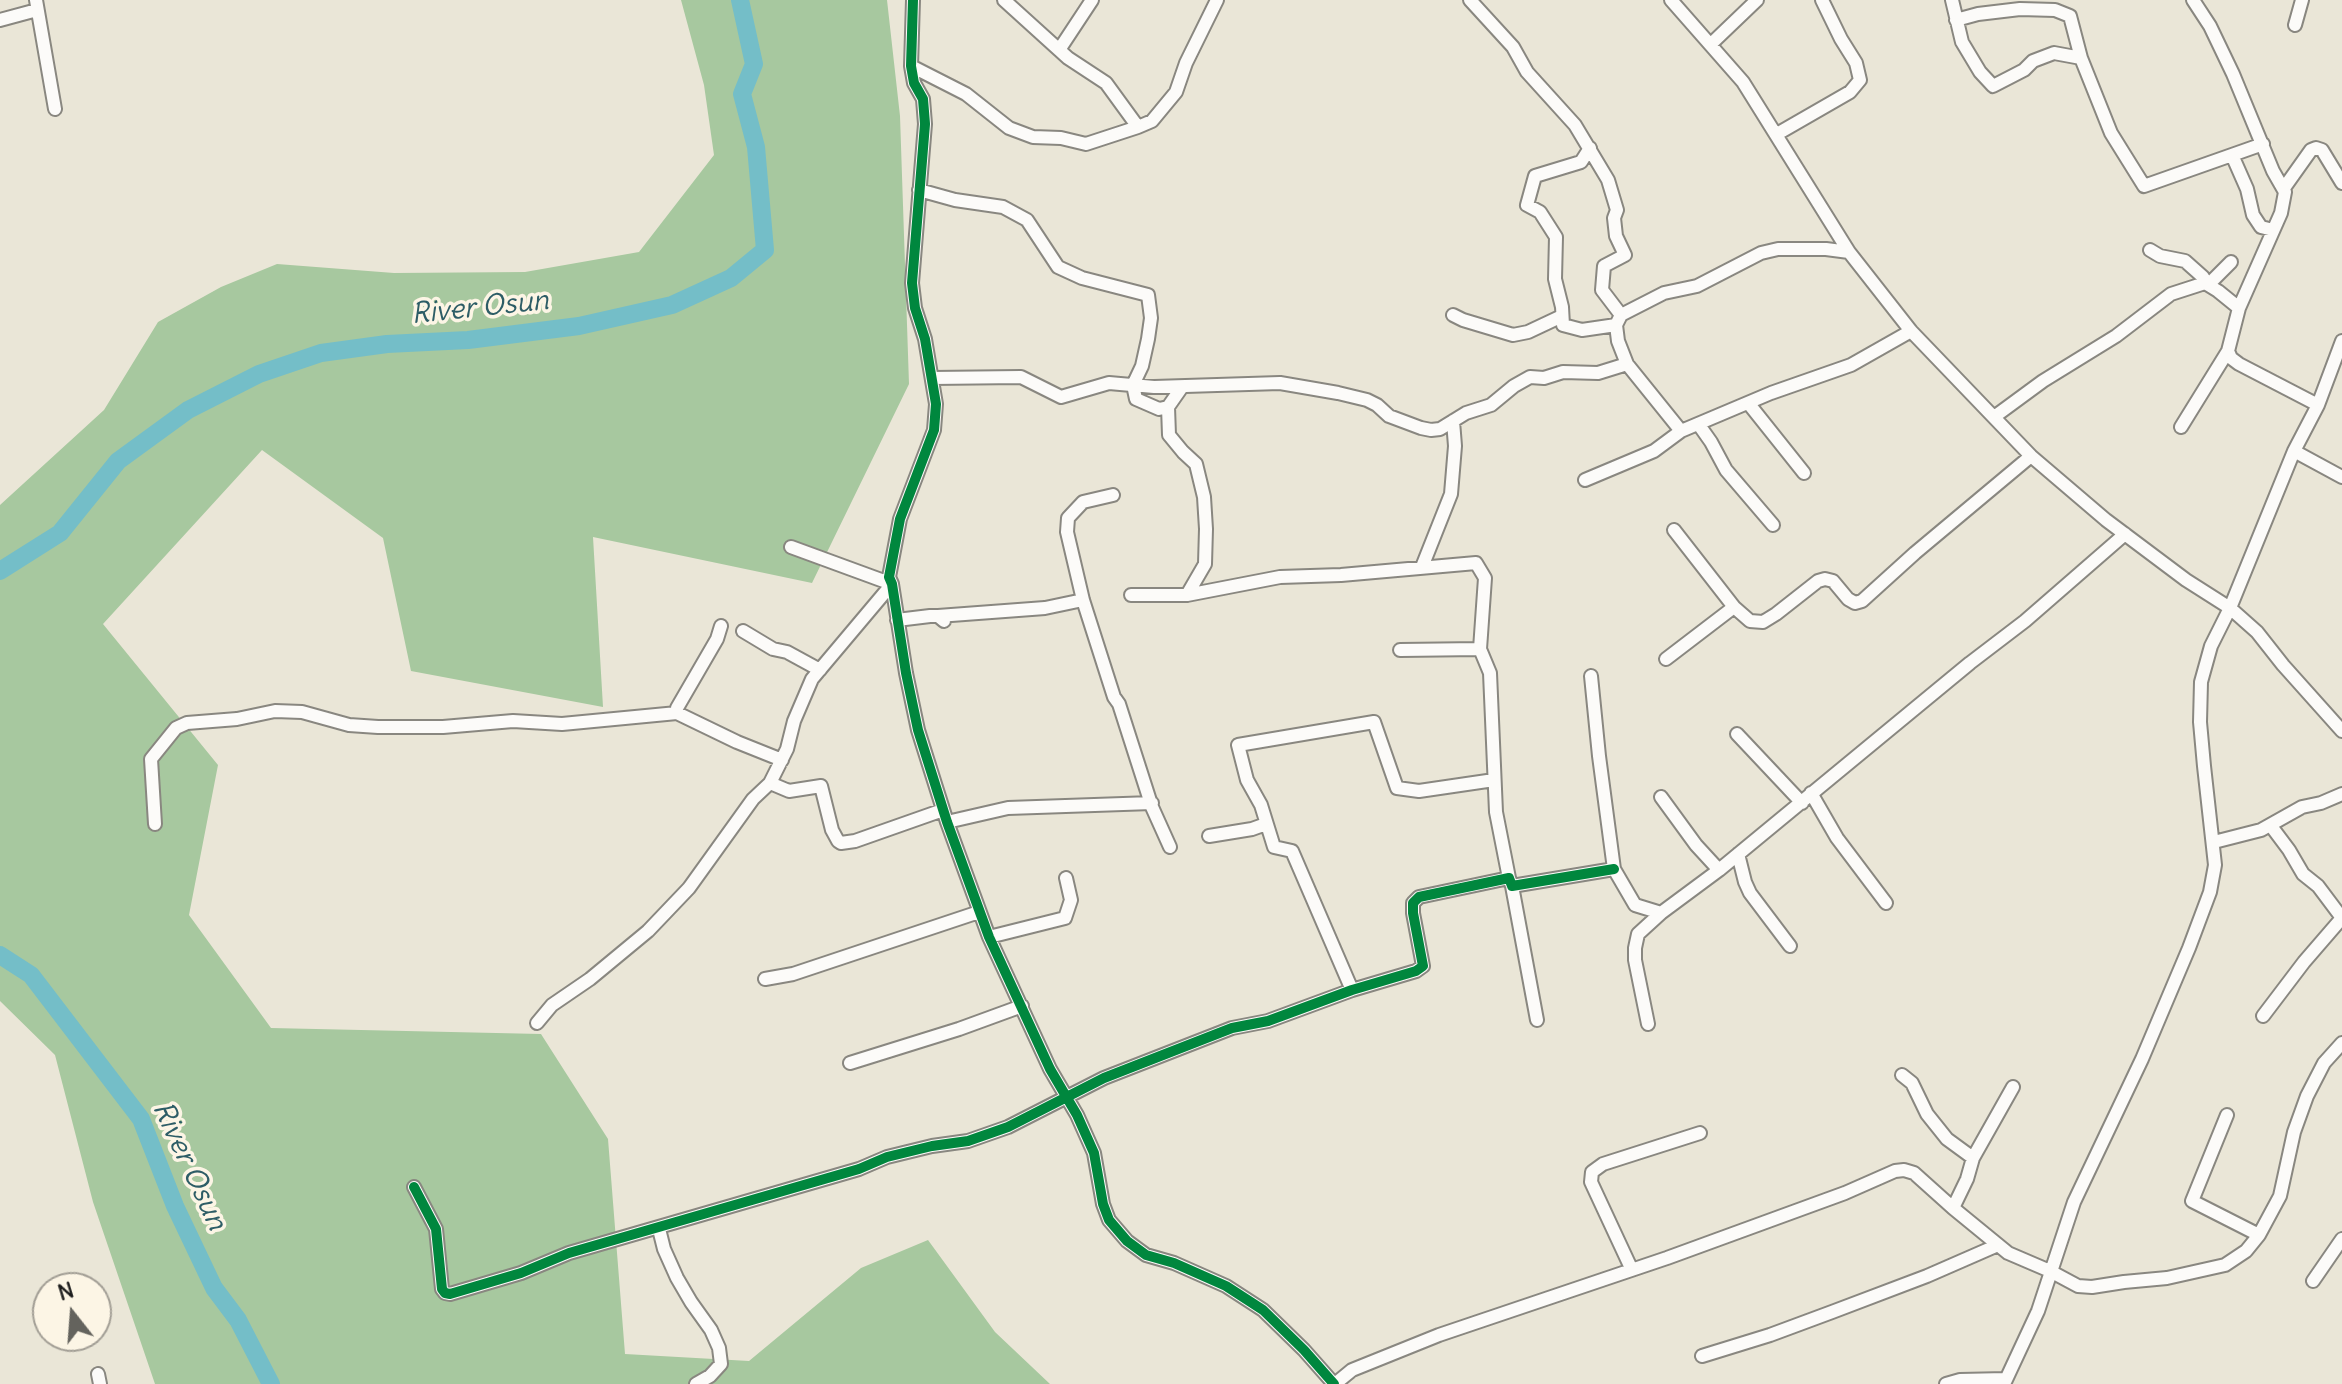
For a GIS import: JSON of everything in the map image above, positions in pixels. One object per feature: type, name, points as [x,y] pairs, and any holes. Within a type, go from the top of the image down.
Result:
[{"type":"street","points":[[913,0],[911,66],[914,83],[923,99],[925,124],[912,283],[936,404],[934,430],[900,519],[889,577],[918,730],[979,912],[1050,1069],[1067,1096],[1094,1153],[1109,1220],[1127,1241],[1146,1255],[1174,1263],[1226,1286],[1263,1310],[1334,1384],[1352,1370],[1401,1349],[1667,1258],[1845,1193],[1895,1171],[1914,1173],[2008,1253],[2078,1286],[2167,1278],[2225,1265],[2246,1251],[2259,1235],[2280,1196],[2294,1132],[2307,1096],[2324,1063],[2342,1043]]},
{"type":"street","points":[[1004,0],[1068,58],[1106,83],[1138,127]]},
{"type":"street","points":[[1059,50],[1092,0]]},
{"type":"street","points":[[911,66],[966,94],[1009,128],[1033,137],[1061,138],[1086,144],[1152,121],[1176,92],[1186,63],[1217,0]]},
{"type":"street","points":[[1470,0],[1513,47],[1527,72],[1575,125],[1608,180],[1617,210],[1614,218],[1616,236],[1625,255],[1604,266],[1602,290],[1618,320],[1618,341],[1627,364],[1681,431]]},
{"type":"street","points":[[1671,0],[1743,82],[1849,252],[1911,331],[2031,456],[2125,534],[2186,580],[2230,608],[2257,632],[2342,731]]},
{"type":"street","points":[[1711,44],[1757,0]]},
{"type":"street","points":[[1777,134],[1850,92],[1860,80],[1856,63],[1822,0]]},
{"type":"street","points":[[1952,0],[1962,42],[1980,72],[1993,86],[2024,70],[2033,61],[2054,53],[2081,58]]},
{"type":"street","points":[[2181,427],[2228,351],[2239,308],[2285,198],[2284,188],[2273,171],[2233,74],[2210,26],[2193,0]]},
{"type":"street","points":[[2295,25],[2302,0]]},
{"type":"street","points":[[0,20],[36,5],[55,109]]},
{"type":"street","points":[[1956,20],[2020,9],[2055,10],[2070,16],[2081,58],[2111,133],[2144,186],[2263,144]]},
{"type":"street","points":[[1590,148],[1581,162],[1535,176],[1527,205],[1540,212],[1556,237],[1555,279],[1563,325],[1582,330],[1618,320],[1664,293],[1697,286],[1761,253],[1778,249],[1849,252]]},
{"type":"street","points":[[2284,188],[2311,150],[2316,148],[2322,150],[2342,183]]},
{"type":"street","points":[[2232,155],[2247,189],[2253,215],[2261,227],[2273,230]]},
{"type":"street","points":[[919,190],[955,200],[1003,207],[1027,220],[1058,267],[1082,278],[1148,295],[1151,318],[1142,366],[1133,385],[1136,399],[1159,409],[1168,407]]},
{"type":"street","points":[[2150,250],[2160,256],[2185,261],[2207,284],[2239,308]]},
{"type":"street","points":[[1994,417],[2043,381],[2116,336],[2171,294],[2207,284],[2231,262]]},
{"type":"street","points":[[1453,315],[1513,335],[1528,332],[1562,316]]},
{"type":"street","points":[[1585,480],[1654,451],[1681,431],[1771,393],[1851,365],[1911,331]]},
{"type":"street","points":[[1946,1384],[1960,1380],[2005,1382],[2038,1311],[2074,1202],[2142,1059],[2189,948],[2210,892],[2215,865],[2200,722],[2201,682],[2211,646],[2230,608],[2294,451],[2318,405],[2342,341]]},
{"type":"street","points":[[2228,351],[2239,364],[2318,405]]},
{"type":"street","points":[[932,378],[1021,377],[1061,397],[1109,383],[1182,387],[1280,383],[1367,400],[1389,416],[1421,428],[1440,429],[1466,413],[1491,405],[1530,377],[1544,378],[1563,372],[1598,373],[1627,364]]},
{"type":"street","points":[[1182,387],[1168,407],[1169,435],[1196,464],[1204,497],[1206,529],[1205,564],[1187,595]]},
{"type":"street","points":[[1749,404],[1804,473]]},
{"type":"street","points":[[1422,567],[1451,494],[1455,446],[1453,421]]},
{"type":"street","points":[[1699,425],[1726,470],[1773,525]]},
{"type":"street","points":[[2294,451],[2342,477]]},
{"type":"street","points":[[1674,530],[1734,607],[1750,621],[1763,622],[1825,579],[1833,581],[1855,603],[1862,601],[2031,456]]},
{"type":"street","points":[[1113,495],[1083,502],[1068,518],[1067,532],[1083,600],[1114,697],[1170,847]]},
{"type":"street","points":[[1648,1024],[1635,948],[1638,934],[2025,621],[2125,534]]},
{"type":"street","points":[[791,547],[892,584]]},
{"type":"street","points":[[1131,595],[1187,595],[1280,577],[1476,563],[1485,578],[1480,649],[1490,673],[1496,812],[1537,1020]]},
{"type":"street","points":[[537,1023],[552,1005],[590,979],[648,931],[689,888],[753,799],[770,783],[782,760],[812,679],[892,584]]},
{"type":"street","points":[[897,620],[943,620],[1045,608],[1083,600]]},
{"type":"street","points":[[1666,659],[1734,607]]},
{"type":"street","points":[[677,713],[721,626]]},
{"type":"street","points":[[743,631],[773,649],[787,652],[820,670]]},
{"type":"street","points":[[1400,650],[1480,649]]},
{"type":"street","points":[[1591,676],[1614,869],[1635,905],[1661,913]]},
{"type":"street","points":[[155,824],[151,759],[176,728],[187,723],[237,719],[275,711],[302,712],[349,725],[378,727],[443,727],[513,721],[562,724],[677,713],[782,760]]},
{"type":"street","points":[[1352,990],[1292,851],[1274,847],[1261,805],[1247,780],[1238,745],[1374,722],[1397,788],[1419,791],[1494,780]]},
{"type":"street","points":[[1737,734],[1806,798],[1886,903]]},
{"type":"street","points":[[770,783],[789,791],[821,786],[832,830],[841,843],[945,816],[1008,808],[1152,803]]},
{"type":"street","points":[[2214,842],[2271,826],[2302,807],[2342,794]]},
{"type":"street","points":[[1661,797],[1696,845],[1719,870]]},
{"type":"street","points":[[1209,836],[1266,824]]},
{"type":"street","points":[[2263,1016],[2342,918],[2318,886],[2303,874],[2271,826]]},
{"type":"street","points":[[1738,854],[1750,893],[1790,946]]},
{"type":"street","points":[[414,1187],[436,1229],[442,1289],[450,1294],[546,1264],[569,1253],[859,1169],[887,1157],[968,1141],[1008,1127],[1104,1078],[1232,1028],[1268,1021],[1352,990],[1416,971],[1423,966],[1413,913],[1413,903],[1419,897],[1614,869]]},
{"type":"street","points":[[989,937],[1065,918],[1071,900],[1066,878]]},
{"type":"street","points":[[765,979],[793,974],[979,912]]},
{"type":"street","points":[[850,1063],[1022,1006]]},
{"type":"street","points":[[1902,1075],[1912,1083],[1927,1114],[1947,1139],[1973,1158]]},
{"type":"street","points":[[1953,1208],[1973,1158],[2013,1087]]},
{"type":"street","points":[[2227,1115],[2192,1201],[2259,1235]]},
{"type":"street","points":[[1631,1268],[1591,1182],[1592,1172],[1603,1164],[1700,1133]]},
{"type":"street","points":[[659,1229],[677,1278],[711,1330],[719,1348],[721,1364],[710,1376],[696,1384]]},
{"type":"street","points":[[2313,1281],[2342,1239]]},
{"type":"street","points":[[1702,1356],[1873,1297],[1998,1245]]},
{"type":"green space","points":[[681,0],[887,0],[900,116],[909,384],[812,583],[593,537],[603,707],[411,671],[383,538],[262,450],[103,624],[218,765],[189,915],[271,1028],[541,1034],[608,1139],[625,1354],[749,1361],[861,1268],[928,1240],[995,1332],[1050,1384],[155,1384],[93,1202],[55,1055],[0,1001],[0,505],[104,410],[158,322],[221,287],[277,264],[394,273],[525,272],[639,252],[714,155],[704,85]]},
{"type":"waterway","name":"River Osun","points":[[0,571],[60,533],[118,461],[188,410],[259,374],[321,353],[579,326],[672,305],[731,278],[765,250],[756,147],[742,94],[754,64],[740,0]]},
{"type":"waterway","name":"River Osun","points":[[0,955],[31,975],[141,1119],[175,1206],[214,1288],[238,1320],[271,1384]]},
{"type":"cycle path","points":[[913,0],[911,66],[914,83],[923,99],[925,124],[912,283],[936,404],[934,430],[900,519],[889,577],[918,730],[947,822],[989,937],[1050,1069],[1077,1115],[1094,1153],[1109,1220],[1127,1241],[1146,1255],[1174,1263],[1226,1286],[1263,1310],[1334,1384]]},
{"type":"cycle path","points":[[414,1187],[436,1229],[442,1289],[450,1294],[521,1273],[569,1253],[859,1169],[887,1157],[968,1141],[1008,1127],[1104,1078],[1232,1028],[1268,1021],[1352,990],[1416,971],[1423,966],[1413,913],[1413,903],[1419,897],[1509,878],[1512,886],[1614,869]]}]
